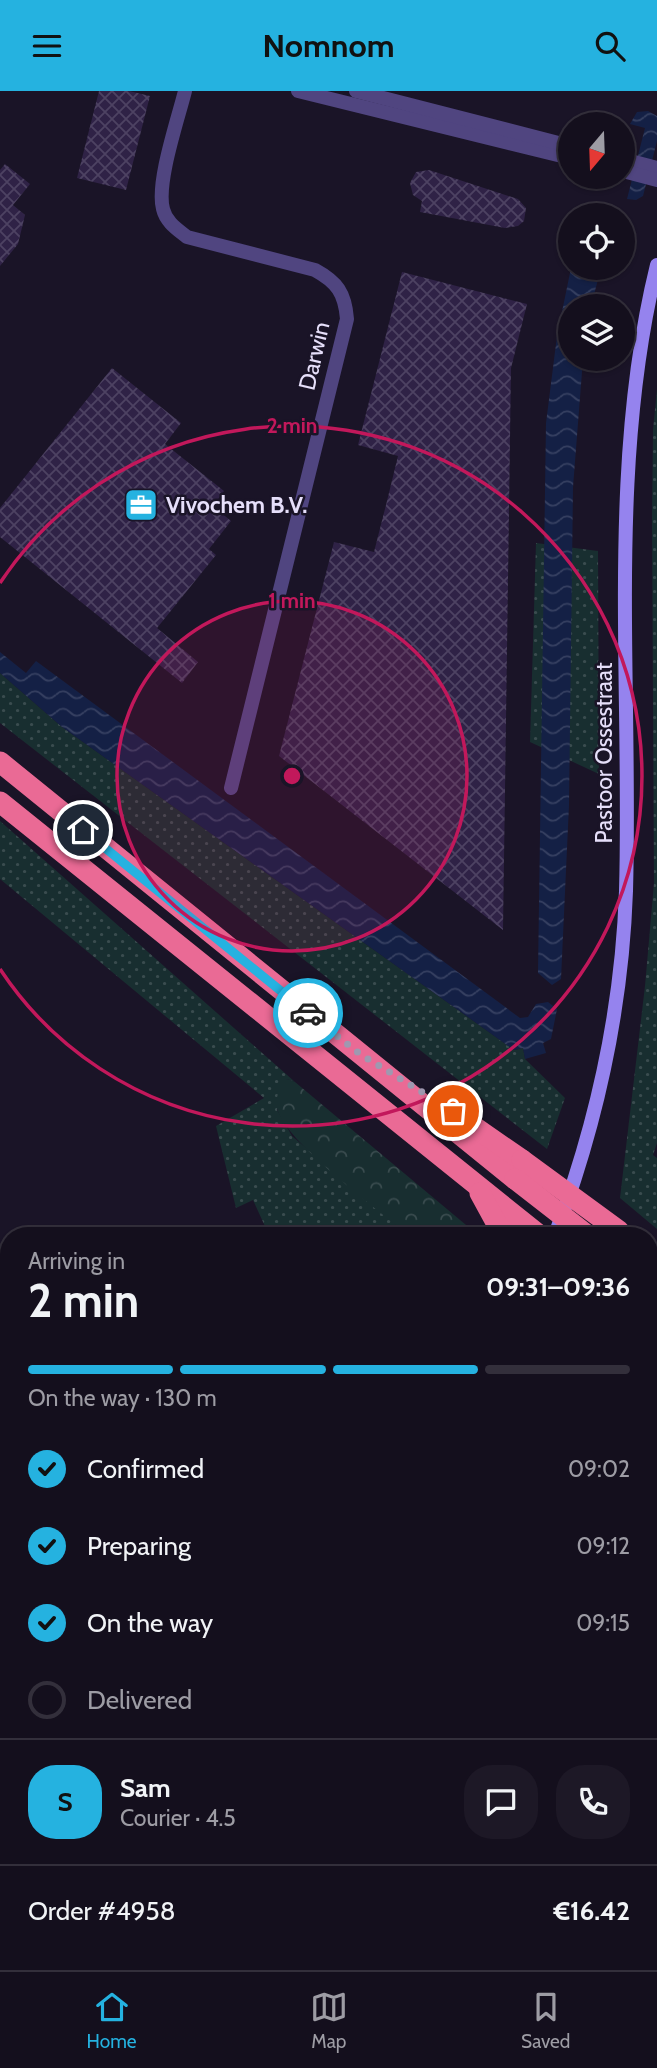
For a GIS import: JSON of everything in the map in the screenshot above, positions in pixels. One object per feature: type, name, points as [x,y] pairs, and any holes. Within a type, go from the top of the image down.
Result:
[{"type":"highway","points":[[0,762],[360,1054],[519,1169],[612,1227]]},
{"type":"highway","points":[[0,802],[475,1185],[503,1223]]},
{"type":"highway","points":[[519,1169],[579,1227]]},
{"type":"main road","name":"Pastoor Ossestraat","points":[[557,1227],[597,1097],[618,983],[626,893],[630,426],[642,328],[657,265]]},
{"type":"street","name":"Darwin","points":[[185,91],[161,191],[163,210],[172,226],[187,237],[315,270],[333,280],[345,299],[347,319],[231,788]]},
{"type":"street","points":[[298,91],[558,155]]},
{"type":"street","points":[[356,91],[558,143]]},
{"type":"street","points":[[635,162],[657,168]]},
{"type":"street","points":[[635,174],[657,180]]},
{"type":"green space","points":[[657,389],[657,1143],[653,1155],[657,1158],[657,1227],[620,1198],[645,986],[654,883],[653,430]]},
{"type":"green space","points":[[536,543],[598,551],[599,774],[530,742]]},
{"type":"green space","points":[[0,673],[62,727],[514,1050],[523,1048],[525,1059],[565,1098],[547,1149],[0,723]]},
{"type":"green space","points":[[0,821],[295,1082],[287,1079],[277,1110],[292,1136],[399,1227],[265,1227],[253,1200],[236,1208],[216,1126],[264,1098],[0,879]]},
{"type":"green space","points":[[287,1079],[295,1082],[468,1227],[398,1227],[296,1138],[283,1122],[277,1108],[280,1088]]},
{"type":"water","points":[[648,111],[657,116],[657,141],[643,196],[636,200],[627,199],[630,189],[635,189],[635,167],[645,128],[635,125],[637,112]]},
{"type":"water","points":[[569,280],[598,280],[594,294],[566,294]]},
{"type":"water","points":[[558,331],[558,371],[582,371],[573,487],[569,805],[561,979],[552,985],[538,973],[546,423]]},
{"type":"water","points":[[0,652],[26,673],[36,661],[520,1018],[528,1017],[536,1004],[548,1002],[557,1009],[551,1039],[543,1043],[546,1053],[525,1059],[523,1048],[514,1050],[62,727],[0,673]]},
{"type":"building","points":[[99,91],[129,91],[150,96],[126,190],[77,178]]},
{"type":"building","points":[[5,164],[30,184],[13,205],[25,215],[18,244],[0,266],[0,170]]},
{"type":"building","points":[[429,170],[518,199],[526,208],[524,221],[518,226],[505,228],[420,212],[422,201],[413,195],[410,183],[416,172]]},
{"type":"building","points":[[402,272],[527,304],[511,368],[503,930],[279,756],[334,542],[374,552],[386,505],[398,456],[358,445]]},
{"type":"building","points":[[112,368],[181,423],[165,444],[224,491],[213,506],[231,521],[209,549],[216,555],[157,628],[198,662],[182,683],[0,537],[0,508]]},
{"type":"way so far","points":[[308,1013],[360,1054],[453,1111]]},
{"type":"place","name":"Vivochem B.V.","points":[[141,505]]},
{"type":"route","points":[[83,830],[308,1013]]}]
